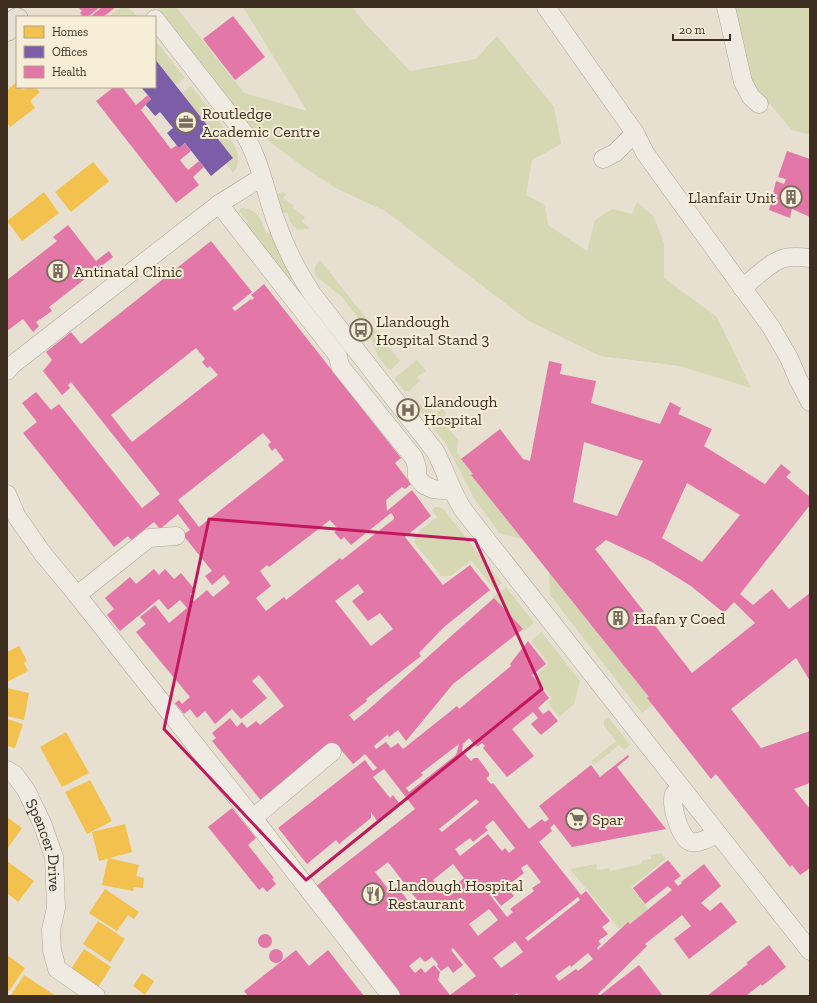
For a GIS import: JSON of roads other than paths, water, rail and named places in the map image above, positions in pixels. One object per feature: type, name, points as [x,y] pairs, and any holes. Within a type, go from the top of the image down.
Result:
[{"type":"main road","points":[[19,16],[26,7]]},
{"type":"main road","points":[[7,30],[16,20]]},
{"type":"street","points":[[146,7],[153,16]]},
{"type":"street","points":[[546,7],[635,133],[645,153],[782,344],[810,402]]},
{"type":"street","points":[[726,7],[743,82],[751,97],[759,104]]},
{"type":"street","points":[[156,21],[244,133],[253,150],[281,234],[297,270],[313,295],[435,451],[443,466],[452,491],[464,512],[810,951]]},
{"type":"street","points":[[603,159],[615,153],[635,133]]},
{"type":"street","points":[[9,366],[219,204],[262,177]]},
{"type":"street","points":[[219,204],[338,356],[340,366],[414,458],[417,478],[424,485],[433,489],[452,491]]},
{"type":"street","points":[[742,288],[775,262],[785,258],[810,258]]},
{"type":"street","points":[[7,494],[18,517],[43,554],[253,818],[391,996]]},
{"type":"street","points":[[77,595],[149,538],[176,536]]},
{"type":"street","points":[[253,818],[332,752]]},
{"type":"street","name":"Spencer Drive","points":[[7,770],[15,775],[26,790],[42,823],[54,856],[56,908],[51,930],[52,950],[57,969],[96,996]]},
{"type":"street","points":[[681,788],[675,793],[673,801],[674,812],[684,837],[691,842],[699,842],[717,833]]},
{"type":"place","name":"Routledge Academic Centre","points":[[186,122]]},
{"type":"place","name":"Llanfair Unit","points":[[791,197]]},
{"type":"place","name":"Antinatal Clinic","points":[[58,271]]},
{"type":"place","name":"Llandough Hospital Stand 3","points":[[361,330]]},
{"type":"place","name":"Llandough Hospital","points":[[408,410]]},
{"type":"place","name":"Hafan y Coed","points":[[618,618]]},
{"type":"place","name":"Spar","points":[[577,819]]},
{"type":"place","name":"Llandough Hospital Restaurant","points":[[373,894]]}]
